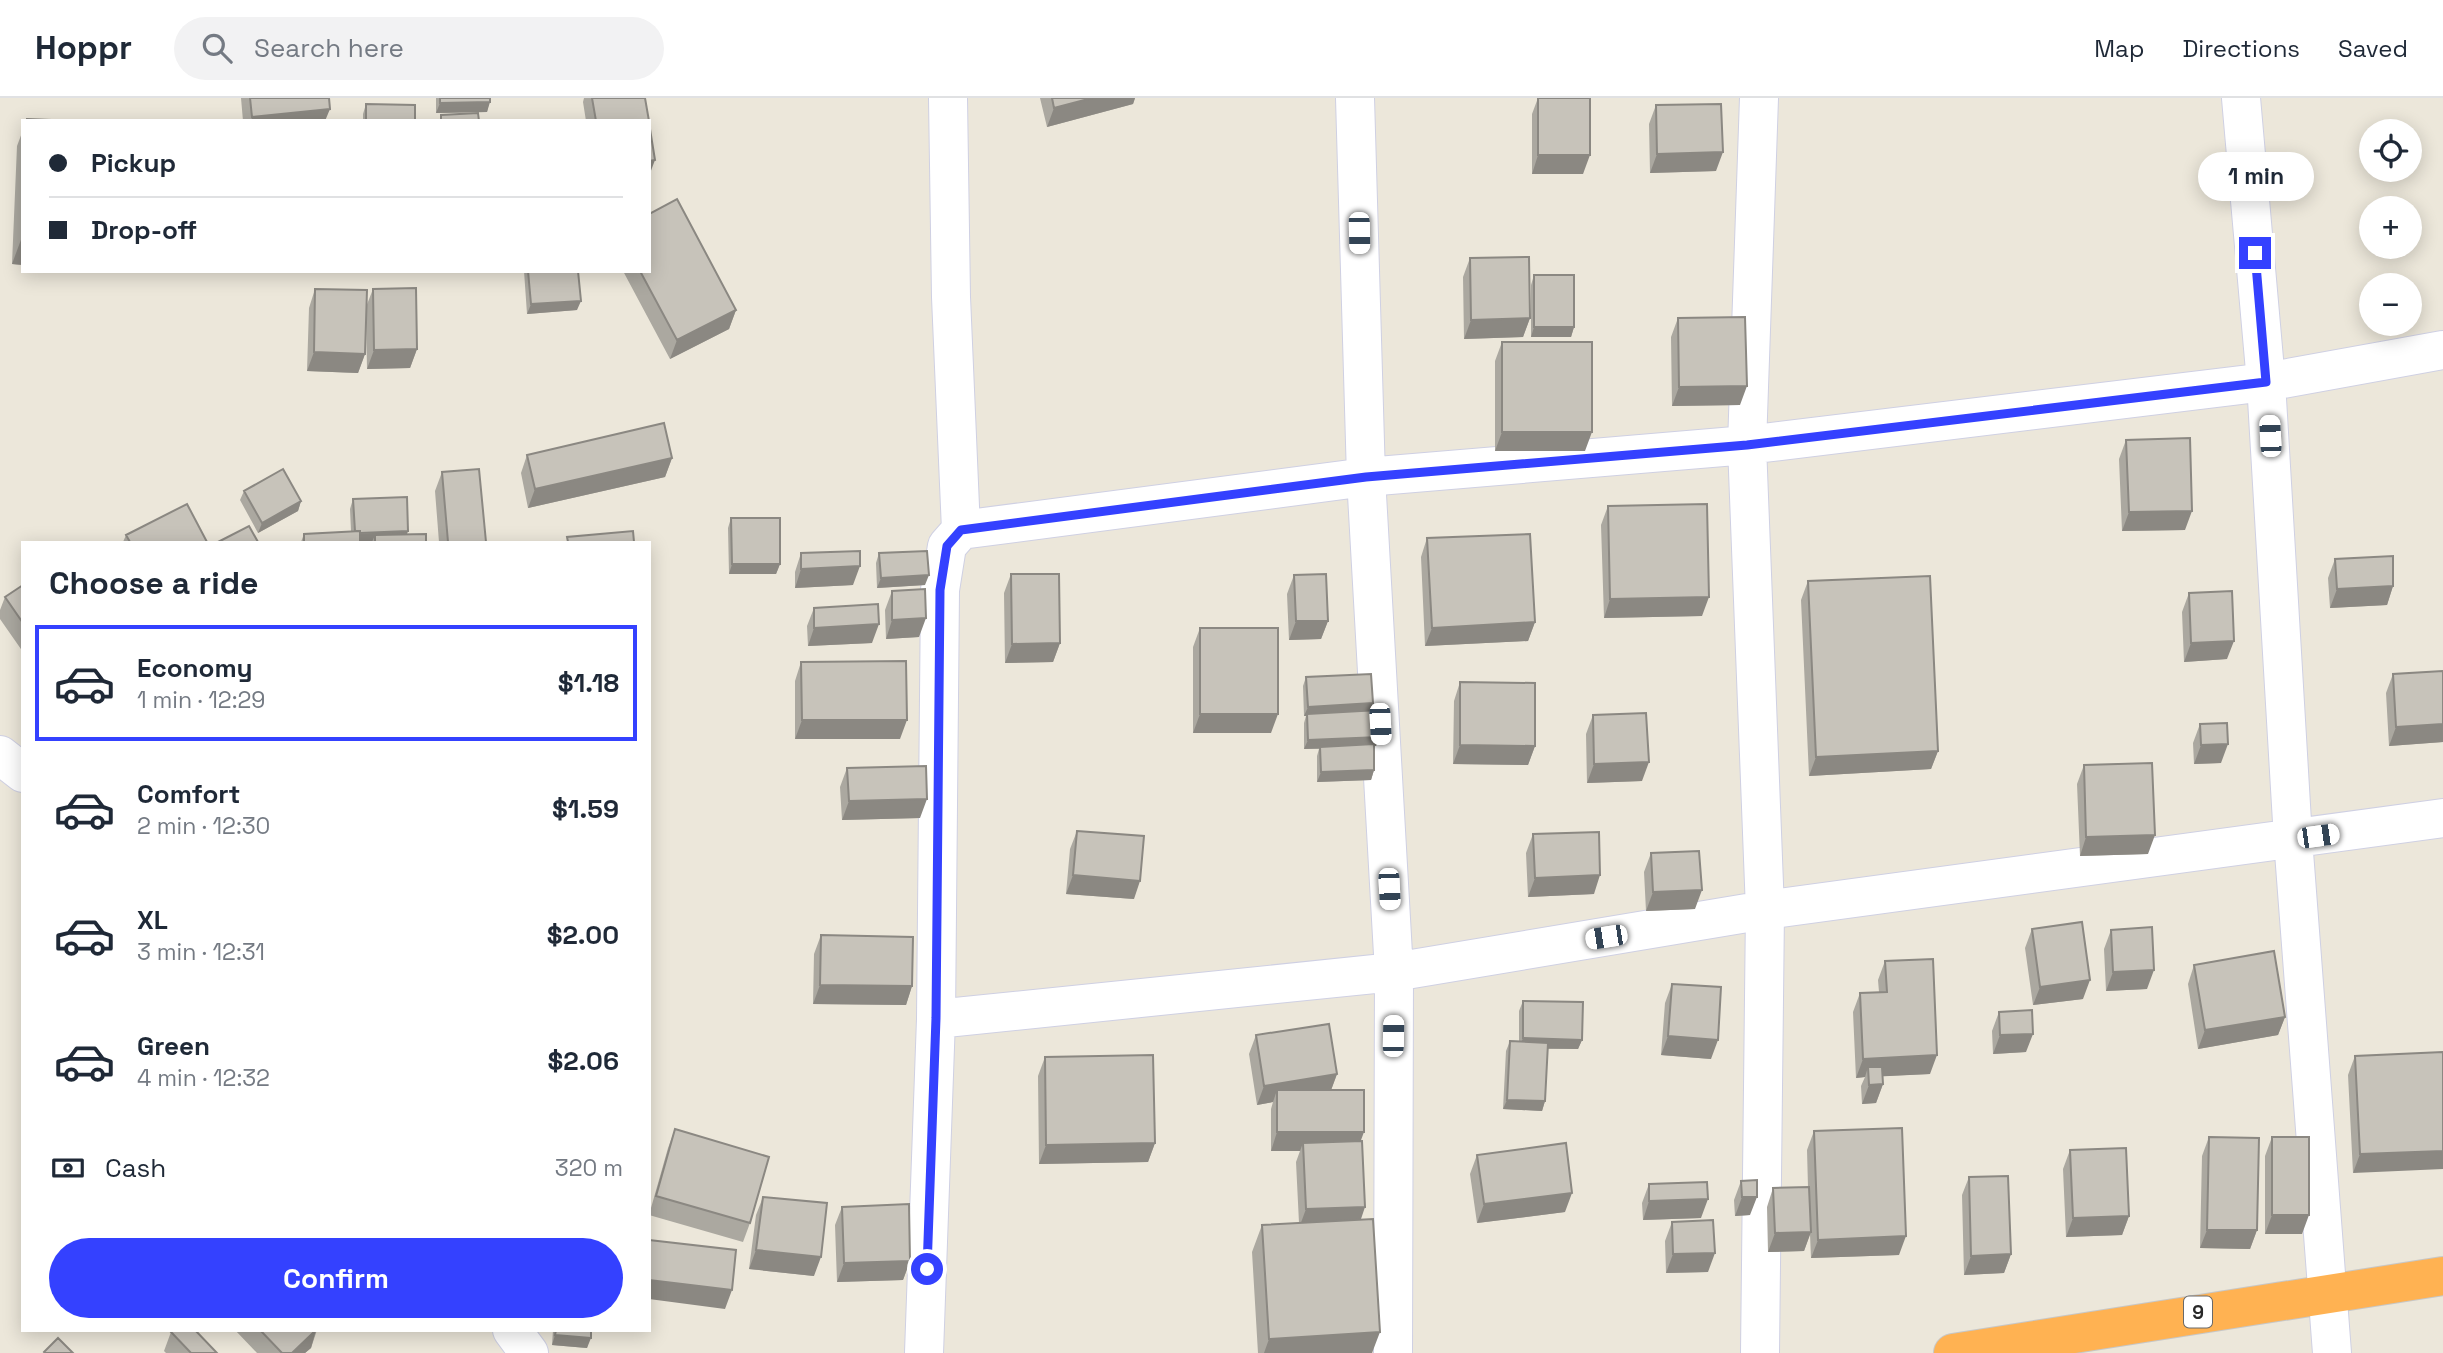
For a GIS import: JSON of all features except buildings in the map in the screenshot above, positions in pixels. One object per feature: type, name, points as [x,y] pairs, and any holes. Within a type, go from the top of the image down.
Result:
[{"type":"highway","name":"9","points":[[1953,1353],[2021,1345],[2178,1315],[2443,1276]]},
{"type":"street","points":[[948,98],[951,297],[961,530]]},
{"type":"street","points":[[1355,98],[1366,477],[1394,972],[1393,1353]]},
{"type":"street","points":[[1759,98],[1747,445],[1765,910],[1760,1353]]},
{"type":"street","points":[[2241,98],[2266,382],[2293,839],[2332,1353]]},
{"type":"street","points":[[924,1353],[936,1018],[940,590],[947,546],[961,530],[1366,477],[1747,445],[2266,382],[2443,351]]},
{"type":"street","points":[[0,755],[21,772]]},
{"type":"street","points":[[936,1018],[1394,972],[1765,910],[2443,818]]},
{"type":"street","points":[[513,1332],[529,1353]]},
{"type":"route","points":[[927,1269],[936,1018],[940,590],[942,563],[947,546],[961,530],[1366,477],[1747,445],[2266,382],[2255,253]]}]
